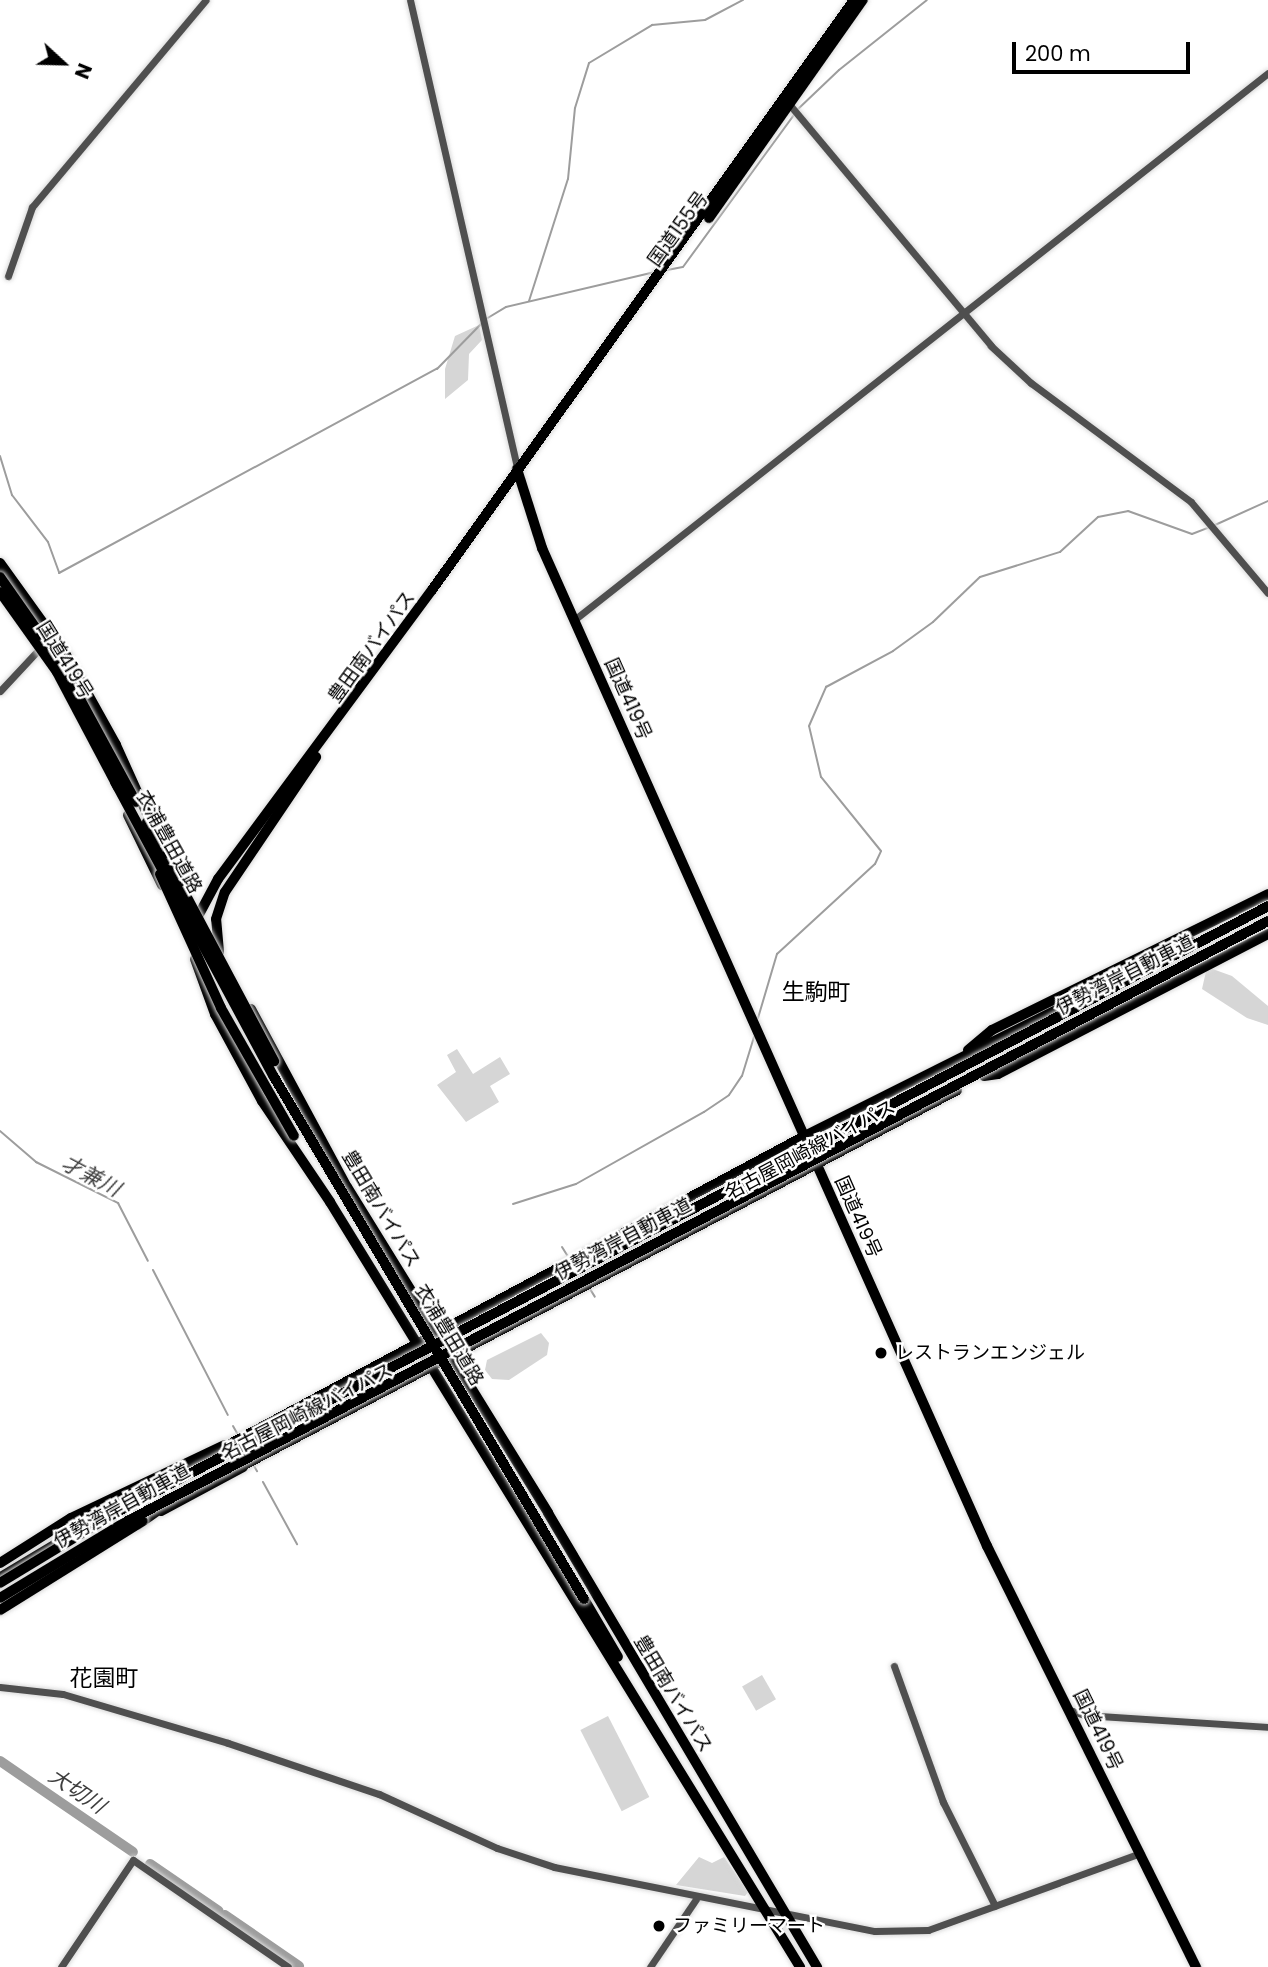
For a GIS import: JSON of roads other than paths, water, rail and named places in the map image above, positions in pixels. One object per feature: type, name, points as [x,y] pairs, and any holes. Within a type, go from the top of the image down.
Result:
[{"type":"highway","name":"国道155号","points":[[787,102],[854,0]]},
{"type":"highway","name":"国道155号","points":[[518,473],[863,0]]},
{"type":"highway","name":"国道419号","points":[[518,473],[529,514],[574,620],[987,1546],[1196,1967]]},
{"type":"highway","name":"豊田南バイパス","points":[[518,473],[212,888],[201,905],[194,926],[197,967],[227,1038],[262,1101],[346,1228],[536,1543],[636,1696],[763,1910],[800,1967]]},
{"type":"highway","name":"豊田南バイパス","points":[[518,473],[344,714],[230,884],[215,924],[225,964],[347,1187],[548,1513],[675,1733],[790,1917],[817,1967]]},
{"type":"highway","name":"国道419号","points":[[0,563],[26,596],[90,697],[188,894],[201,905],[215,924]]},
{"type":"highway","name":"衣浦豊田道路","points":[[0,577],[61,664],[293,1098],[347,1187]]},
{"type":"highway","name":"国道419号","points":[[0,593],[43,646],[159,880],[187,905],[194,926]]},
{"type":"highway","name":"衣浦豊田道路","points":[[0,593],[57,672],[281,1088],[586,1598],[652,1705],[675,1733]]},
{"type":"highway","points":[[26,596],[30,617],[43,646],[90,697]]},
{"type":"highway","name":"衣浦豊田道路","points":[[115,782],[221,1008],[346,1228]]},
{"type":"highway","name":"衣浦豊田道路","points":[[143,815],[277,1076],[586,1598],[651,1721]]},
{"type":"highway","points":[[188,894],[202,896],[212,888]]},
{"type":"highway","points":[[968,1050],[992,1030],[1268,894]]},
{"type":"highway","name":"伊勢湾岸自動車道","points":[[0,1583],[127,1507],[1268,905]]},
{"type":"highway","name":"伊勢湾岸自動車道","points":[[0,1598],[122,1524],[1268,924]]},
{"type":"highway","points":[[984,1076],[998,1074],[1268,934]]},
{"type":"highway","points":[[2,1570],[71,1518],[225,1445]]},
{"type":"highway","points":[[0,1608],[80,1557],[243,1467]]},
{"type":"highway","points":[[724,1813],[737,1850],[765,1896],[763,1910]]},
{"type":"highway","points":[[790,1917],[789,1933],[810,1967]]},
{"type":"main road","name":"名古屋岡崎線バイパス","points":[[225,1445],[416,1341],[968,1050],[1268,905]]},
{"type":"main road","name":"名古屋岡崎線バイパス","points":[[243,1467],[817,1168],[1268,924]]},
{"type":"main road","points":[[0,1608],[22,1590],[163,1509]]},
{"type":"main road","points":[[0,1616],[163,1509]]},
{"type":"street","points":[[8,276],[32,207],[206,0]]},
{"type":"street","points":[[410,0],[518,473]]},
{"type":"street","points":[[574,620],[1268,73]]},
{"type":"street","points":[[787,102],[964,312],[1023,376],[1191,502],[1268,593]]},
{"type":"street","points":[[0,691],[43,646]]},
{"type":"street","points":[[894,1666],[943,1802],[995,1906]]},
{"type":"street","points":[[0,1687],[63,1694],[379,1794],[531,1860],[696,1899],[903,1934],[928,1930],[1141,1853]]},
{"type":"street","points":[[1067,1709],[1084,1714],[1268,1727]]},
{"type":"street","points":[[61,1967],[133,1860],[288,1967]]},
{"type":"street","points":[[650,1967],[696,1899]]},
{"type":"waterway","points":[[529,301],[568,179],[575,108],[589,63],[652,25],[705,20],[743,0]]},
{"type":"waterway","points":[[797,110],[839,70],[927,0]]},
{"type":"waterway","points":[[667,270],[683,267],[794,115]]},
{"type":"waterway","points":[[486,319],[506,307],[655,272]]},
{"type":"waterway","points":[[0,456],[12,495],[48,542],[59,573],[437,369],[482,323]]},
{"type":"waterway","points":[[1215,525],[1268,501]]},
{"type":"waterway","points":[[758,1018],[777,954],[875,864],[881,851],[821,777],[809,726],[826,687],[893,651],[933,622],[980,577],[1060,552],[1098,517],[1128,511],[1192,534],[1210,527]]},
{"type":"waterway","points":[[513,1204],[576,1184],[704,1112],[729,1095],[742,1076],[754,1037]]},
{"type":"waterway","name":"才兼川","points":[[0,1131],[36,1162],[118,1203],[148,1261]]},
{"type":"waterway","points":[[562,1247],[569,1258]]},
{"type":"waterway","name":"才兼川","points":[[153,1270],[228,1415]]},
{"type":"waterway","points":[[590,1289],[595,1297]]},
{"type":"waterway","name":"才兼川","points":[[233,1426],[237,1433]]},
{"type":"waterway","name":"才兼川","points":[[254,1466],[257,1471]]},
{"type":"waterway","name":"才兼川","points":[[263,1482],[297,1544]]},
{"type":"waterway","name":"大切川","points":[[0,1761],[133,1852]]},
{"type":"waterway","name":"大切川","points":[[150,1864],[219,1911]]},
{"type":"waterway","name":"大切川","points":[[225,1915],[299,1966]]},
{"type":"place","name":"レストランエンジェル","points":[[881,1353]]},
{"type":"place","name":"ファミリーマート","points":[[659,1926]]},
{"type":"district","name":"生駒町","points":[[816,992]]},
{"type":"district","name":"花園町","points":[[104,1678]]}]
